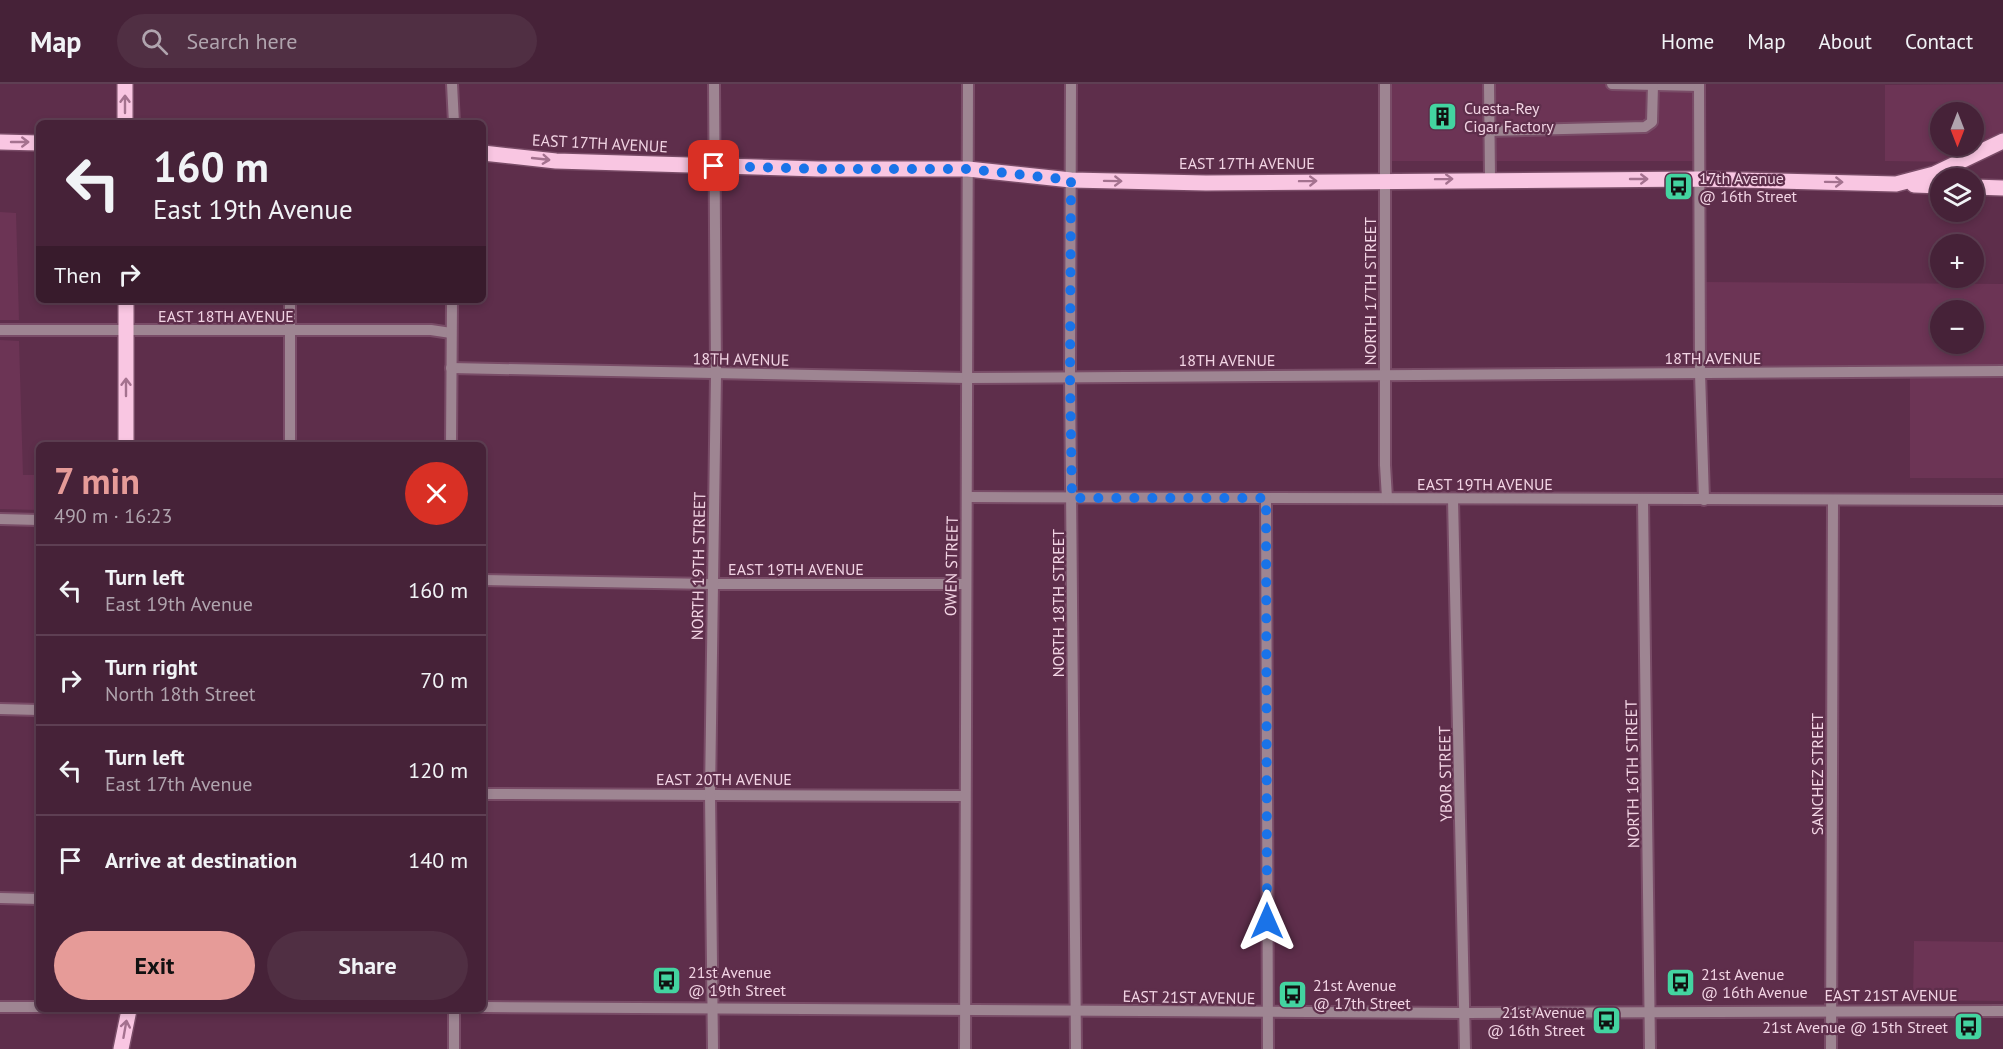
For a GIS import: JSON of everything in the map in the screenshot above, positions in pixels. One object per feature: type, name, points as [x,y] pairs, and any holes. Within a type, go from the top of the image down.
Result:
[{"type":"main road","points":[[124,84],[125,120]]},
{"type":"main road","name":"EAST 17TH AVENUE","points":[[486,153],[556,161],[818,169],[968,169],[1071,180],[1206,183],[1490,178],[1699,179],[1896,184],[1934,174],[2003,141]]},
{"type":"main road","points":[[0,142],[36,142]]},
{"type":"main road","points":[[1896,184],[1930,186]]},
{"type":"main road","points":[[1984,187],[2003,188]]},
{"type":"main road","points":[[126,303],[126,442]]},
{"type":"main road","points":[[121,1049],[129,1012]]},
{"type":"street","points":[[452,84],[454,120]]},
{"type":"street","name":"NORTH 19TH STREET","points":[[713,1049],[710,794],[716,374],[714,84]]},
{"type":"street","name":"OWEN STREET","points":[[965,1049],[968,84]]},
{"type":"street","name":"NORTH 18TH STREET","points":[[1071,84],[1070,376],[1076,1049]]},
{"type":"street","name":"NORTH 17TH STREET","points":[[1385,84],[1387,498]]},
{"type":"street","points":[[1489,84],[1490,178]]},
{"type":"street","points":[[1612,84],[1699,85],[1700,373],[1704,500]]},
{"type":"street","points":[[1489,131],[1645,128],[1652,122],[1653,85]]},
{"type":"street","points":[[290,303],[290,442]]},
{"type":"street","points":[[451,442],[452,303]]},
{"type":"street","name":"EAST 18TH AVENUE","points":[[0,330],[290,332],[431,330],[451,333]]},
{"type":"street","name":"18TH AVENUE","points":[[451,368],[967,378],[2003,371]]},
{"type":"street","name":"EAST 19TH AVENUE","points":[[967,497],[2003,500]]},
{"type":"street","points":[[1266,498],[1268,1049]]},
{"type":"street","name":"YBOR STREET","points":[[1453,499],[1465,1049]]},
{"type":"street","name":"NORTH 16TH STREET","points":[[1643,499],[1650,1049]]},
{"type":"street","name":"SANCHEZ STREET","points":[[1831,1049],[1833,500]]},
{"type":"street","points":[[0,519],[36,519]]},
{"type":"street","name":"EAST 19TH AVENUE","points":[[486,580],[712,584],[965,584]]},
{"type":"street","points":[[0,709],[36,710]]},
{"type":"street","name":"EAST 20TH AVENUE","points":[[486,794],[964,796]]},
{"type":"street","points":[[0,898],[36,899]]},
{"type":"street","points":[[0,1007],[36,1007]]},
{"type":"street","name":"EAST 21ST AVENUE","points":[[486,1007],[1465,1014],[1830,1010],[2003,1011]]},
{"type":"street","points":[[454,1012],[454,1049]]},
{"type":"shaded area","points":[[1389,84],[1697,84],[1697,161],[1389,161]]},
{"type":"shaded area","points":[[2003,84],[2003,139],[1984,149],[1984,102],[1930,102],[1930,156],[1970,156],[1958,162],[1885,161],[1885,85]]},
{"type":"shaded area","points":[[0,212],[16,213],[19,320],[0,320]]},
{"type":"shaded area","points":[[1702,282],[1930,284],[1930,288],[1984,288],[1984,284],[2003,284],[2003,369],[1702,371]]},
{"type":"shaded area","points":[[0,340],[19,341],[23,475],[36,475],[36,510],[0,509]]},
{"type":"shaded area","points":[[1910,372],[2003,372],[2003,478],[1910,478]]},
{"type":"shaded area","points":[[1914,941],[2003,942],[2003,1001],[1913,1000]]},
{"type":"place","name":"Cuesta-Rey Cigar Factory","points":[[1443,117]]},
{"type":"place","name":"17th Avenue @ 16th Street","points":[[1678,187]]},
{"type":"place","name":"21st Avenue @ 19th Street","points":[[667,981]]},
{"type":"place","name":"21st Avenue @ 16th Avenue","points":[[1680,983]]},
{"type":"place","name":"21st Avenue @ 17th Street","points":[[1292,994]]},
{"type":"place","name":"21st Avenue @ 16th Street","points":[[1606,1021]]},
{"type":"place","name":"21st Avenue @ 15th Street","points":[[1969,1027]]},
{"type":"route","points":[[714,166],[968,169],[1071,180],[1072,498],[1266,498],[1267,921]]}]
